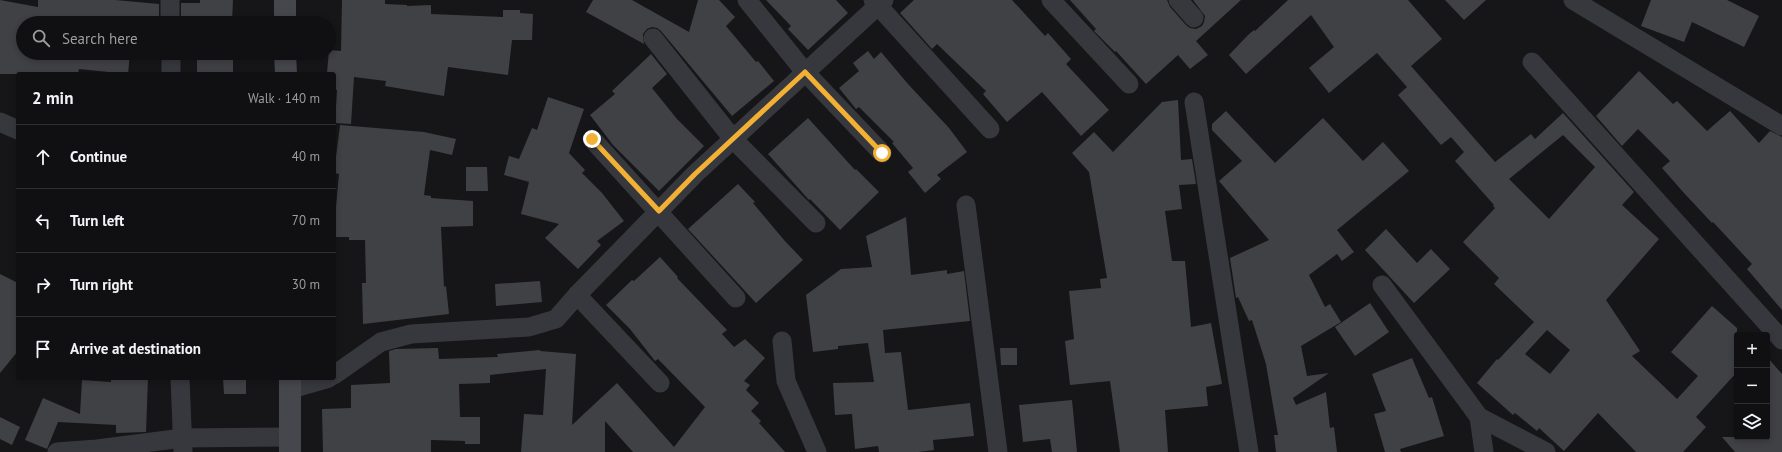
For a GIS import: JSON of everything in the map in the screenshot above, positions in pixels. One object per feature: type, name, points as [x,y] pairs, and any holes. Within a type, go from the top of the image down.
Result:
[{"type":"main road","points":[[285,0],[285,16]]},
{"type":"main road","points":[[285,60],[286,72]]},
{"type":"main road","points":[[290,384],[290,445]]},
{"type":"street","points":[[170,0],[170,16]]},
{"type":"street","points":[[747,0],[805,72],[882,153]]},
{"type":"street","points":[[1051,0],[1129,84]]},
{"type":"street","points":[[1178,0],[1194,18]]},
{"type":"street","points":[[1573,0],[1782,126]]},
{"type":"street","points":[[336,374],[381,342],[411,334],[529,327],[556,319],[577,295],[659,211],[878,2],[990,129]]},
{"type":"street","points":[[653,38],[733,140],[816,224]]},
{"type":"street","points":[[171,60],[171,72]]},
{"type":"street","points":[[1532,62],[1782,340]]},
{"type":"street","points":[[1194,102],[1249,452]]},
{"type":"street","points":[[0,122],[16,129]]},
{"type":"street","points":[[592,139],[659,211],[736,298]]},
{"type":"street","points":[[966,205],[998,452]]},
{"type":"street","points":[[1382,285],[1479,417],[1546,452]]},
{"type":"street","points":[[577,295],[660,383]]},
{"type":"street","points":[[782,341],[786,381],[817,452]]},
{"type":"street","points":[[180,380],[183,445]]},
{"type":"street","points":[[290,384],[316,380]]},
{"type":"street","points":[[1479,417],[1484,452]]},
{"type":"street","points":[[57,452],[183,445],[290,445]]},
{"type":"building","points":[[0,0],[38,7],[38,0],[115,0],[159,4],[159,16],[16,16],[16,60],[129,60],[128,72],[108,72],[79,69],[78,72],[16,72],[16,74],[0,74]]},
{"type":"building","points":[[200,0],[233,0],[232,16],[181,16],[181,3],[200,3]]},
{"type":"building","points":[[342,0],[385,0],[385,4],[407,6],[431,5],[431,14],[503,17],[503,10],[520,10],[520,13],[533,14],[532,40],[512,40],[508,75],[448,67],[444,96],[385,86],[386,81],[354,77],[351,124],[336,123],[336,72],[327,72],[328,60],[336,60],[336,51],[341,51]]},
{"type":"building","points":[[593,0],[632,0],[689,32],[698,0],[719,0],[735,17],[726,26],[774,81],[732,116],[661,31],[652,27],[647,29],[643,34],[644,44],[586,12]]},
{"type":"building","points":[[766,0],[836,0],[848,13],[808,50],[788,29],[791,26]]},
{"type":"building","points":[[914,0],[1012,0],[1045,36],[1048,33],[1071,59],[1066,64],[1109,110],[1081,136],[1042,92],[1007,122],[983,94],[986,91],[937,44],[932,49],[900,13]]},
{"type":"building","points":[[1070,0],[1167,0],[1170,7],[1186,25],[1190,28],[1196,29],[1202,26],[1205,16],[1193,0],[1241,0],[1196,41],[1208,55],[1190,69],[1178,55],[1146,84],[1116,51],[1115,52],[1094,31],[1096,29]]},
{"type":"building","points":[[1288,0],[1408,0],[1442,39],[1411,66],[1495,162],[1531,134],[1535,139],[1563,113],[1634,192],[1622,205],[1659,239],[1606,300],[1640,351],[1632,356],[1677,399],[1698,376],[1671,352],[1712,306],[1737,328],[1737,332],[1734,332],[1734,375],[1696,417],[1706,427],[1683,452],[1636,452],[1598,413],[1564,451],[1539,428],[1537,431],[1515,413],[1513,415],[1477,383],[1497,359],[1498,360],[1534,322],[1494,284],[1499,278],[1463,242],[1495,208],[1455,161],[1464,152],[1451,137],[1441,145],[1398,95],[1407,87],[1377,53],[1329,93],[1309,68],[1334,47],[1311,15],[1246,74],[1229,55],[1254,30],[1255,31]],"holes":[[[1563,135],[1595,167],[1549,219],[1509,179]],[[1547,330],[1570,350],[1550,374],[1525,354]]]},
{"type":"building","points":[[1445,0],[1486,0],[1464,20]]},
{"type":"building","points":[[1651,0],[1727,0],[1759,16],[1744,47],[1692,22],[1684,42],[1641,26]]},
{"type":"building","points":[[868,51],[874,59],[881,52],[908,84],[949,128],[967,152],[937,175],[941,179],[925,193],[908,172],[913,168],[892,143],[894,142],[859,107],[856,109],[839,88],[859,71],[853,63]]},
{"type":"building","points":[[651,54],[667,74],[652,88],[677,119],[704,146],[659,191],[613,145],[590,115],[615,94],[612,91]]},
{"type":"building","points":[[197,60],[233,60],[233,72],[197,72]]},
{"type":"building","points":[[1639,71],[1673,104],[1677,101],[1707,131],[1730,111],[1759,143],[1770,131],[1782,137],[1782,310],[1747,269],[1752,264],[1662,168],[1670,161],[1638,129],[1622,146],[1596,116]]},
{"type":"building","points":[[548,97],[584,109],[569,153],[585,170],[582,173],[602,193],[624,221],[597,241],[601,245],[578,269],[545,238],[559,224],[521,214],[529,182],[504,175],[509,156],[519,159],[532,128],[537,130]]},
{"type":"building","points":[[1178,100],[1181,160],[1192,159],[1196,184],[1179,185],[1182,209],[1165,211],[1172,261],[1185,261],[1191,327],[1211,323],[1222,384],[1206,387],[1208,406],[1165,410],[1168,452],[1120,452],[1110,381],[1070,385],[1065,341],[1074,339],[1069,291],[1101,288],[1100,279],[1107,278],[1089,172],[1072,153],[1094,132],[1113,152],[1162,102]]},
{"type":"building","points":[[1226,111],[1275,163],[1323,118],[1363,161],[1383,142],[1409,171],[1337,230],[1354,252],[1342,261],[1337,254],[1309,275],[1325,307],[1330,304],[1341,322],[1301,346],[1307,376],[1329,373],[1293,398],[1296,405],[1326,392],[1330,428],[1334,427],[1337,452],[1276,452],[1274,435],[1278,435],[1266,364],[1252,320],[1249,321],[1238,297],[1236,298],[1230,258],[1269,240],[1219,181],[1242,161],[1212,130],[1212,124]]},
{"type":"building","points":[[808,118],[855,170],[856,169],[879,192],[840,230],[810,199],[809,200],[768,154]]},
{"type":"building","points":[[340,125],[424,132],[456,139],[452,155],[430,150],[424,195],[431,196],[431,198],[473,201],[473,226],[441,227],[444,287],[446,286],[449,314],[363,324],[362,283],[366,283],[365,240],[349,240],[349,237],[336,237],[336,207],[339,174],[336,173],[336,157]]},
{"type":"building","points":[[466,167],[487,167],[488,191],[466,191]]},
{"type":"building","points":[[738,184],[755,202],[753,203],[784,240],[803,260],[756,303],[688,229]]},
{"type":"building","points":[[906,217],[911,275],[947,270],[947,274],[964,271],[970,321],[883,330],[885,353],[901,352],[908,410],[970,403],[974,436],[933,440],[934,450],[919,452],[879,452],[878,446],[855,449],[852,414],[835,415],[833,383],[874,382],[868,343],[838,346],[838,349],[813,352],[806,295],[841,269],[872,267],[866,236]]},
{"type":"building","points":[[1386,229],[1417,263],[1431,249],[1450,269],[1414,303],[1365,250]]},
{"type":"building","points":[[660,257],[678,277],[677,278],[727,330],[722,334],[734,347],[745,339],[765,358],[744,381],[750,385],[746,390],[759,403],[751,411],[761,421],[759,423],[785,452],[633,452],[605,421],[605,452],[521,452],[524,414],[543,415],[546,369],[490,375],[490,383],[459,384],[460,417],[480,417],[480,444],[465,444],[465,441],[431,440],[431,452],[323,452],[322,409],[351,408],[351,385],[390,383],[389,351],[396,349],[438,348],[439,359],[498,357],[497,354],[540,350],[576,354],[572,425],[617,383],[674,447],[705,407],[658,359],[655,361],[630,329],[606,305],[632,280],[634,281]]},
{"type":"building","points":[[0,274],[16,282],[16,353],[0,373]]},
{"type":"building","points":[[540,281],[542,302],[496,306],[495,284]]},
{"type":"building","points":[[1370,303],[1389,332],[1355,356],[1335,327]]},
{"type":"building","points":[[1000,348],[1017,348],[1017,365],[1001,365]]},
{"type":"building","points":[[1412,358],[1429,398],[1432,397],[1444,436],[1400,449],[1401,452],[1385,452],[1374,414],[1386,411],[1372,374]]},
{"type":"building","points":[[1770,360],[1782,374],[1782,452],[1735,452],[1722,437],[1734,437],[1734,440],[1770,440]]},
{"type":"building","points":[[82,380],[111,382],[111,380],[148,380],[146,432],[116,433],[116,425],[58,422],[47,449],[25,440],[43,398],[80,414]]},
{"type":"building","points":[[223,380],[246,380],[246,394],[224,394]]},
{"type":"building","points":[[1072,400],[1077,452],[1052,452],[1050,439],[1023,442],[1019,405]]},
{"type":"building","points":[[0,417],[20,427],[12,445],[0,439]]},
{"type":"route","points":[[592,139],[659,211],[695,174],[805,72],[882,153]]}]
